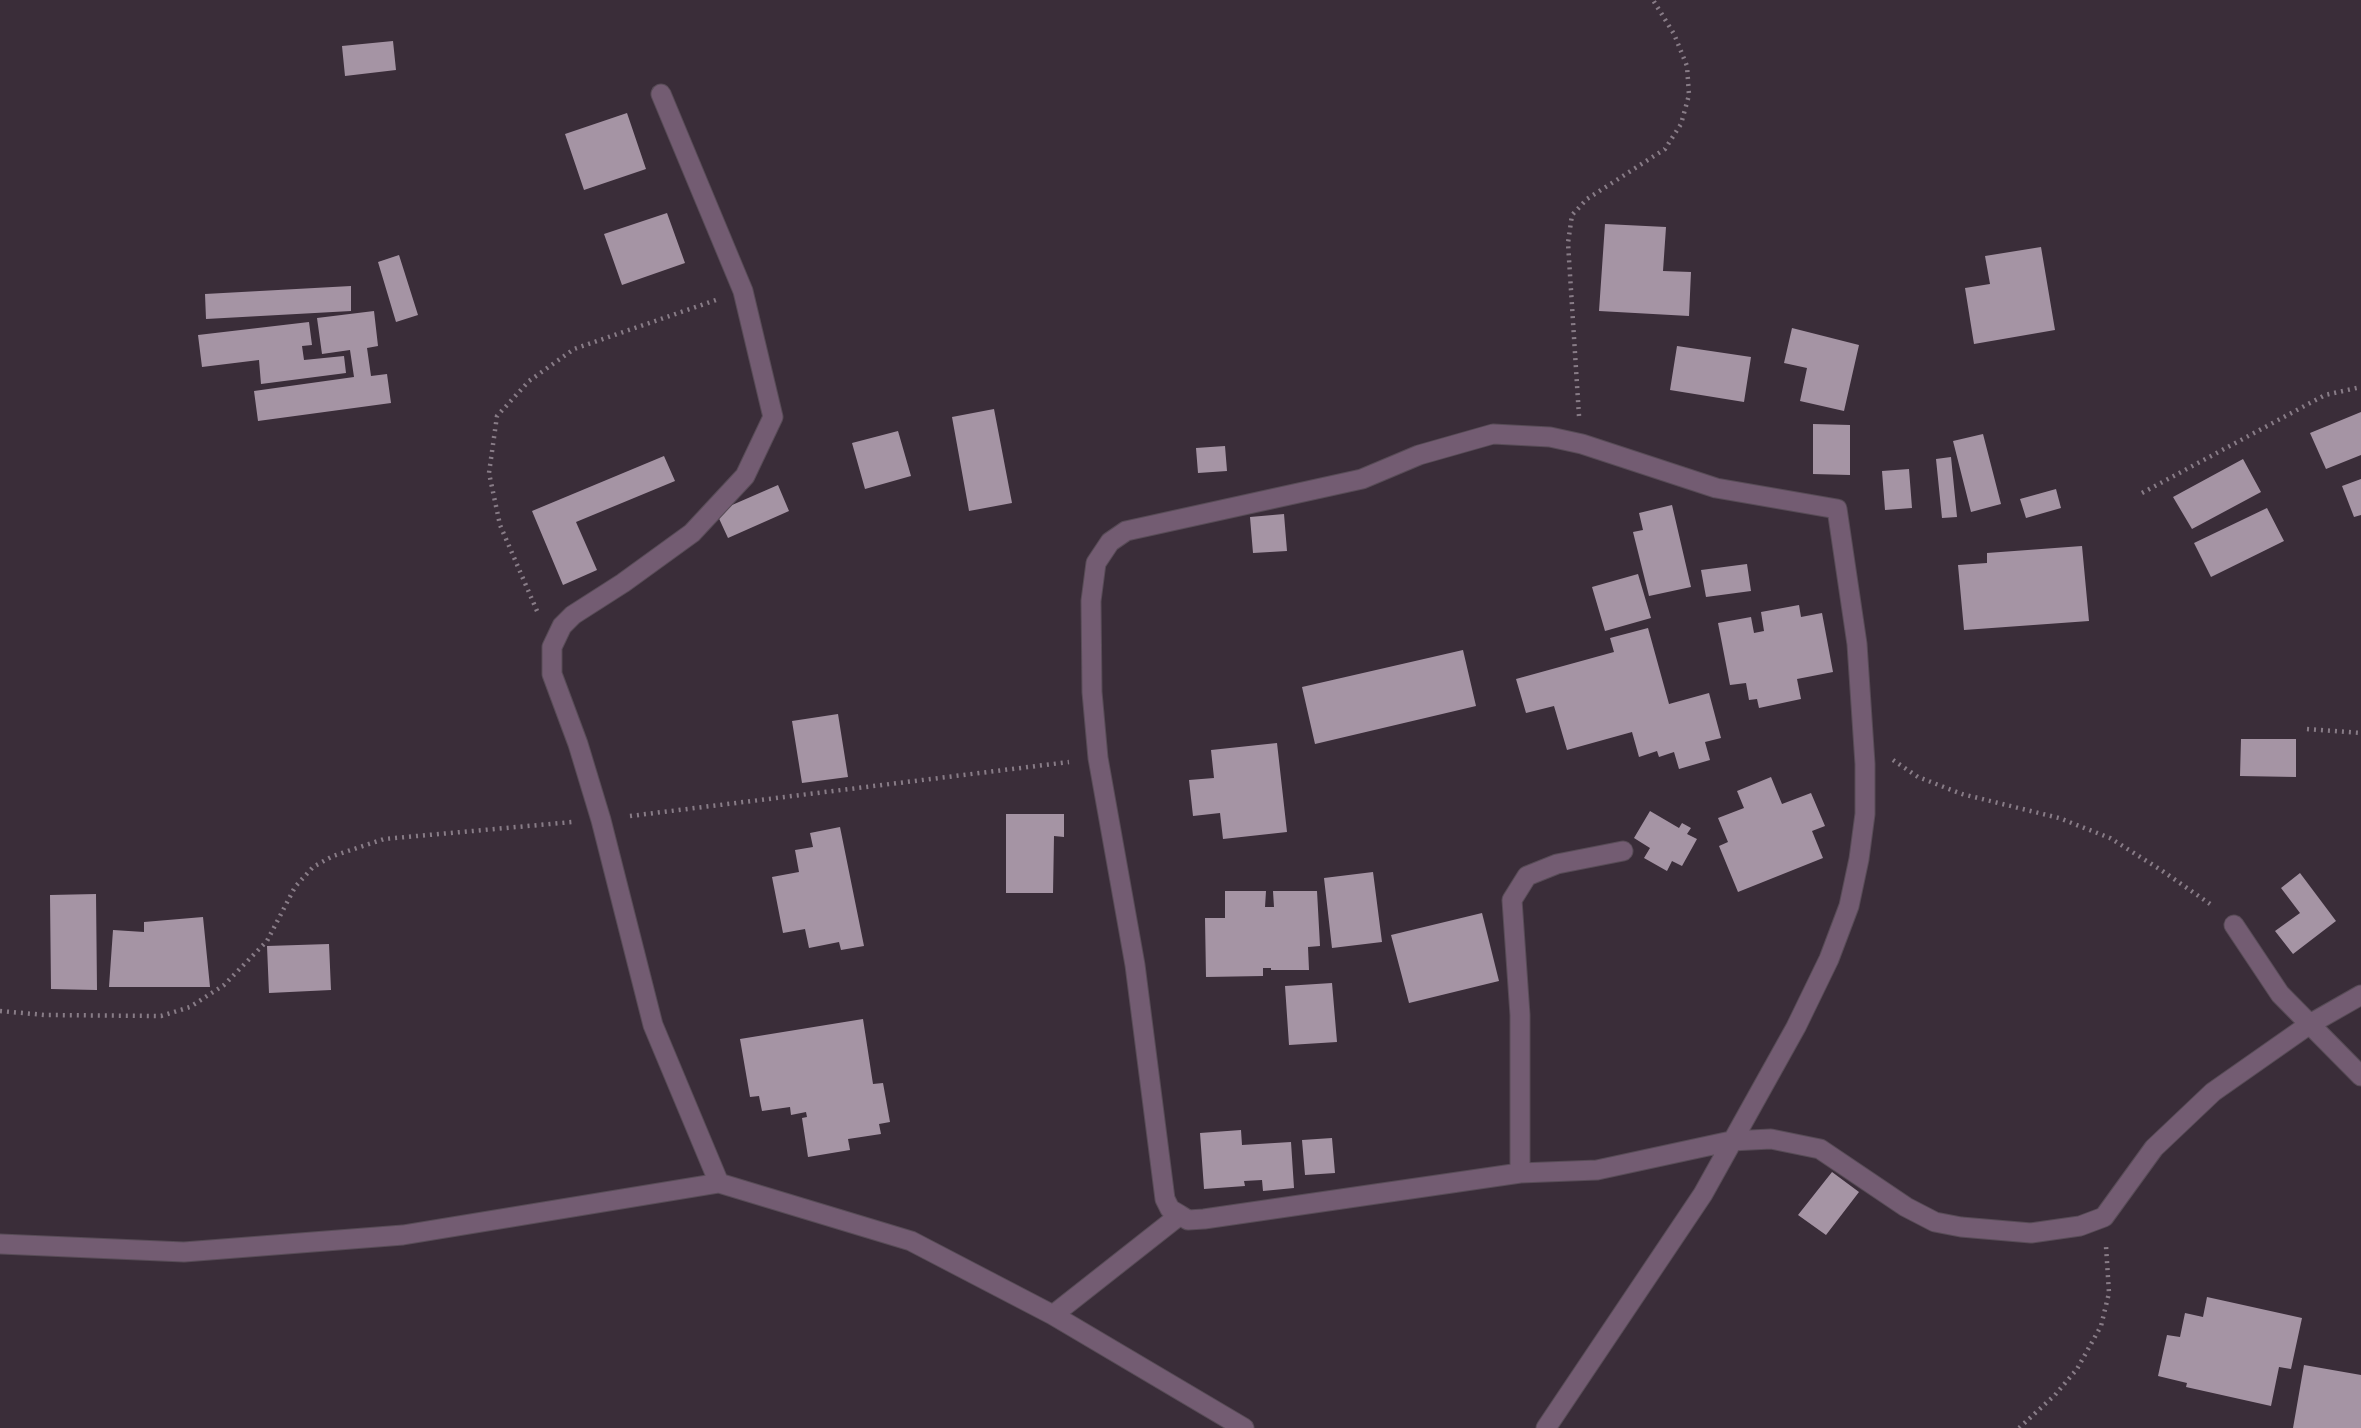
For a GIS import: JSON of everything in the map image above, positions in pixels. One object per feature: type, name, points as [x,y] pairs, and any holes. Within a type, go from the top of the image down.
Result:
[{"type":"street","points":[[661,94],[743,291],[772,417],[745,476],[692,533],[624,583],[573,615],[562,626],[552,647],[552,674],[578,744],[601,820],[653,1025],[719,1183]]},
{"type":"street","points":[[1546,1428],[1703,1194],[1731,1141],[1801,1016],[1829,959],[1849,906],[1865,814],[1865,764],[1857,644],[1837,509],[1716,488],[1582,444],[1550,437],[1493,434],[1419,455],[1362,479],[1126,531],[1110,542],[1096,563],[1091,601],[1092,692],[1098,758],[1135,965],[1165,1199],[1170,1209],[1188,1220],[1520,1172],[1597,1170],[1731,1141],[1771,1139],[1819,1149],[1906,1207],[1935,1222],[2031,1233],[2080,1226],[2104,1217],[2154,1148],[2203,1101],[2310,1024],[2361,995]]},
{"type":"street","points":[[1520,1172],[1520,1015],[1512,900],[1527,876],[1557,864],[1623,851]]},
{"type":"street","points":[[2234,925],[2280,994],[2361,1076]]},
{"type":"street","points":[[0,1244],[184,1252],[402,1236],[719,1183],[911,1241],[1053,1315],[1244,1428]]},
{"type":"street","points":[[1053,1315],[1180,1215]]},
{"type":"path","points":[[1582,444],[1568,243],[1572,215],[1587,199],[1665,149],[1681,124],[1689,95],[1687,66],[1674,34],[1653,0]]},
{"type":"path","points":[[552,647],[500,525],[489,473],[497,416],[529,381],[574,349],[743,291]]},
{"type":"path","points":[[2142,493],[2325,395],[2361,387]]},
{"type":"path","points":[[2306,729],[2361,733]]},
{"type":"path","points":[[1861,735],[1918,777],[1962,794],[2059,818],[2110,838],[2202,897],[2234,925]]},
{"type":"path","points":[[0,1011],[45,1015],[161,1016],[190,1007],[224,985],[267,941],[295,887],[313,867],[333,856],[384,839],[601,820],[1098,758]]},
{"type":"path","points":[[2019,1428],[2055,1395],[2077,1369],[2101,1326],[2109,1293],[2104,1217]]},
{"type":"building","points":[[393,41],[396,70],[345,76],[342,46]]},
{"type":"building","points":[[627,113],[646,169],[584,190],[565,134]]},
{"type":"building","points":[[667,213],[685,263],[622,285],[604,234]]},
{"type":"building","points":[[1605,224],[1666,227],[1663,271],[1691,272],[1689,316],[1599,311]]},
{"type":"building","points":[[2041,247],[2055,330],[1974,344],[1965,288],[1990,284],[1985,256]]},
{"type":"building","points":[[399,255],[418,315],[396,322],[378,262]]},
{"type":"building","points":[[351,286],[351,311],[206,319],[205,294]]},
{"type":"building","points":[[374,311],[378,346],[367,348],[371,376],[387,374],[391,403],[258,421],[254,391],[354,377],[350,350],[322,354],[317,318]]},
{"type":"building","points":[[309,322],[312,345],[302,346],[304,360],[344,356],[346,373],[261,384],[259,360],[202,367],[198,335]]},
{"type":"building","points":[[1792,328],[1859,345],[1844,411],[1800,401],[1807,368],[1784,363]]},
{"type":"building","points":[[1677,346],[1751,357],[1744,402],[1670,390]]},
{"type":"building","points":[[994,409],[1012,503],[969,511],[952,417]]},
{"type":"building","points":[[2361,412],[2361,455],[2326,469],[2310,433]]},
{"type":"building","points":[[1813,424],[1850,425],[1850,475],[1813,474]]},
{"type":"building","points":[[898,431],[911,476],[865,489],[852,443]]},
{"type":"building","points":[[1983,434],[2001,504],[1971,512],[1953,441]]},
{"type":"building","points":[[1225,446],[1227,471],[1198,473],[1196,448]]},
{"type":"building","points":[[664,456],[675,481],[576,522],[597,570],[563,585],[532,511]]},
{"type":"building","points":[[1951,457],[1957,517],[1942,518],[1936,459]]},
{"type":"building","points":[[2243,459],[2261,492],[2192,529],[2173,497]]},
{"type":"building","points":[[1909,469],[1912,508],[1885,510],[1882,471]]},
{"type":"building","points":[[2361,479],[2361,515],[2354,517],[2342,486]]},
{"type":"building","points":[[778,485],[789,511],[728,538],[716,512]]},
{"type":"building","points":[[2056,489],[2061,508],[2026,518],[2020,499]]},
{"type":"building","points":[[1672,505],[1691,587],[1649,596],[1633,532],[1643,530],[1639,513]]},
{"type":"building","points":[[2267,508],[2284,541],[2211,577],[2194,543]]},
{"type":"building","points":[[1284,514],[1287,551],[1253,553],[1250,517]]},
{"type":"building","points":[[2082,546],[2089,621],[1964,630],[1958,565],[1987,563],[1987,553]]},
{"type":"building","points":[[1747,564],[1751,591],[1706,597],[1701,570]]},
{"type":"building","points":[[1638,574],[1651,618],[1605,631],[1592,587]]},
{"type":"building","points":[[1799,605],[1801,617],[1822,613],[1833,672],[1797,679],[1801,699],[1759,708],[1757,699],[1749,700],[1746,683],[1730,685],[1718,623],[1751,617],[1754,633],[1764,631],[1761,612]]},
{"type":"building","points":[[1648,628],[1669,704],[1709,693],[1721,738],[1705,742],[1710,760],[1679,769],[1674,752],[1659,757],[1657,751],[1639,757],[1632,732],[1567,750],[1554,706],[1526,713],[1516,679],[1614,652],[1610,638]]},
{"type":"building","points":[[1463,650],[1476,706],[1315,744],[1302,687]]},
{"type":"building","points":[[838,714],[848,777],[802,783],[792,721]]},
{"type":"building","points":[[2241,739],[2296,739],[2296,777],[2240,776]]},
{"type":"building","points":[[1277,743],[1287,832],[1223,839],[1220,813],[1193,816],[1189,780],[1214,778],[1211,750]]},
{"type":"building","points":[[1771,777],[1782,804],[1811,793],[1825,826],[1812,831],[1823,858],[1738,892],[1719,846],[1728,842],[1718,818],[1744,808],[1737,791]]},
{"type":"building","points":[[1650,811],[1679,828],[1682,823],[1691,828],[1687,834],[1697,839],[1682,866],[1672,861],[1667,871],[1644,858],[1650,848],[1634,838]]},
{"type":"building","points":[[1006,814],[1064,814],[1064,837],[1054,836],[1053,893],[1006,893]]},
{"type":"building","points":[[840,827],[864,946],[841,950],[839,942],[809,948],[805,929],[783,933],[772,877],[799,872],[795,850],[813,847],[810,833]]},
{"type":"building","points":[[1373,872],[1382,942],[1332,948],[1324,878]]},
{"type":"building","points":[[2300,873],[2336,921],[2293,954],[2275,931],[2300,913],[2281,888]]},
{"type":"building","points":[[1225,891],[1266,891],[1265,907],[1274,907],[1273,891],[1317,891],[1320,946],[1308,947],[1309,970],[1263,968],[1263,976],[1206,977],[1205,918],[1225,918]]},
{"type":"building","points":[[96,894],[97,990],[51,989],[50,895]]},
{"type":"building","points":[[1482,913],[1499,981],[1409,1003],[1391,935]]},
{"type":"building","points":[[203,917],[210,987],[109,987],[113,930],[144,932],[144,922]]},
{"type":"building","points":[[329,944],[331,990],[269,993],[267,946]]},
{"type":"building","points":[[1332,983],[1337,1042],[1289,1045],[1285,986]]},
{"type":"building","points":[[863,1019],[873,1084],[883,1083],[890,1122],[879,1124],[881,1134],[848,1139],[850,1150],[808,1157],[802,1118],[807,1117],[806,1112],[791,1115],[790,1107],[762,1111],[759,1096],[750,1097],[740,1039]]},
{"type":"building","points":[[1241,1130],[1242,1145],[1291,1142],[1294,1188],[1263,1191],[1262,1180],[1244,1181],[1245,1186],[1204,1189],[1200,1133]]},
{"type":"building","points":[[1332,1138],[1335,1173],[1305,1175],[1302,1140]]},
{"type":"building","points":[[1832,1172],[1859,1192],[1826,1235],[1798,1215]]},
{"type":"building","points":[[2207,1297],[2302,1318],[2291,1369],[2279,1367],[2271,1406],[2186,1387],[2187,1383],[2158,1376],[2167,1335],[2180,1337],[2185,1313],[2203,1317]]},
{"type":"building","points":[[2304,1365],[2361,1375],[2361,1428],[2293,1428]]}]
